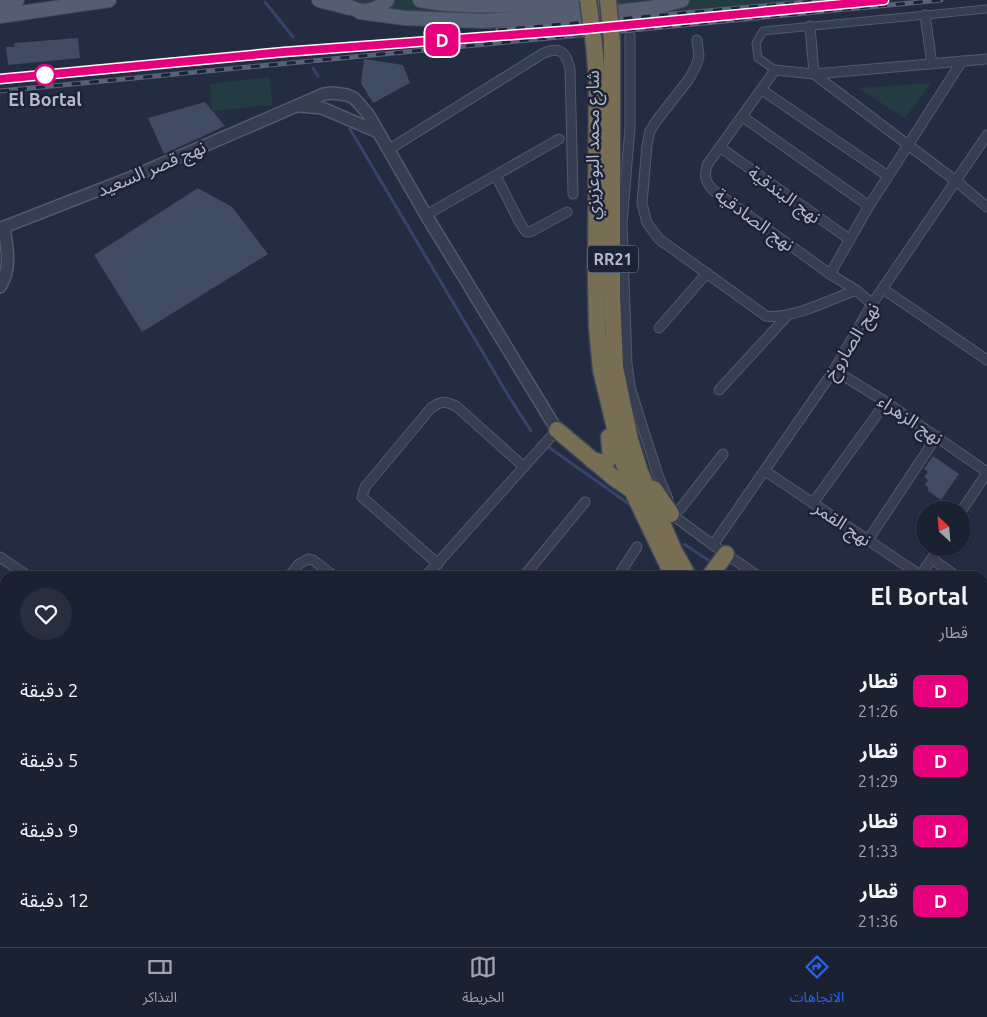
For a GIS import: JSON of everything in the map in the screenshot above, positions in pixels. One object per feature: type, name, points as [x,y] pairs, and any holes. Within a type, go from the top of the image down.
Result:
[{"type":"highway","points":[[588,0],[594,44]]},
{"type":"highway","name":"شارع محمد البوعزيزي","points":[[595,0],[594,44],[597,80],[596,300],[601,370],[623,462],[632,490],[671,571]]},
{"type":"highway","name":"شارع محمد البوعزيزي","points":[[608,0],[612,42],[612,296],[615,367],[630,440],[650,498],[685,571]]},
{"type":"highway","points":[[612,0],[612,42]]},
{"type":"highway","points":[[592,460],[604,463],[612,455],[604,413],[601,370]]},
{"type":"highway","points":[[557,430],[592,460],[632,490]]},
{"type":"highway","points":[[630,440],[654,490],[674,515]]},
{"type":"highway","points":[[712,571],[719,550]]},
{"type":"main road","points":[[0,2],[17,0]]},
{"type":"main road","points":[[0,16],[109,0]]},
{"type":"main road","points":[[319,0],[406,18],[484,21],[626,11],[652,8],[682,0]]},
{"type":"main road","points":[[350,7],[374,10],[387,0]]},
{"type":"main road","points":[[420,0],[480,6],[595,0]]},
{"type":"street","points":[[987,9],[763,32],[756,43],[758,58],[775,70],[814,74],[987,59]]},
{"type":"street","points":[[926,16],[932,64]]},
{"type":"street","points":[[810,26],[814,74],[956,181],[987,207]]},
{"type":"street","points":[[630,36],[630,128],[622,223],[627,363],[630,387],[658,475],[674,515],[750,571]]},
{"type":"street","points":[[697,40],[699,56],[696,66],[689,79],[650,131],[642,203],[647,223],[659,239],[766,316],[788,315],[856,290]]},
{"type":"street","points":[[388,150],[542,54],[560,50],[567,59],[570,69],[573,194]]},
{"type":"street","points":[[830,274],[869,206],[962,61]]},
{"type":"street","name":"نهج الصادقية","points":[[775,70],[707,166],[704,175],[706,182],[713,190],[830,274],[856,290],[872,304]]},
{"type":"street","points":[[762,90],[888,176]]},
{"type":"street","name":"نهج قصر السعيد","points":[[2,227],[132,177],[324,94],[333,92],[346,95],[354,98],[368,114],[426,215],[557,430]]},
{"type":"street","points":[[296,106],[322,108],[378,132]]},
{"type":"street","points":[[743,117],[869,206]]},
{"type":"street","name":"نهج الصاروخ","points":[[719,550],[765,471],[834,370],[872,304],[987,135]]},
{"type":"street","points":[[426,215],[559,139]]},
{"type":"street","name":"نهج البندقية","points":[[721,148],[849,239]]},
{"type":"street","points":[[496,176],[526,232],[530,232],[567,212]]},
{"type":"street","points":[[0,287],[7,271],[8,254],[2,227]]},
{"type":"street","points":[[659,328],[707,273]]},
{"type":"street","points":[[884,289],[987,360]]},
{"type":"street","points":[[719,390],[788,315]]},
{"type":"street","name":"نهج الزهراء","points":[[834,370],[886,402],[987,472]]},
{"type":"street","points":[[438,564],[362,497],[365,486],[431,408],[439,402],[447,401],[456,406],[524,468]]},
{"type":"street","points":[[813,503],[886,402]]},
{"type":"street","points":[[431,571],[557,430]]},
{"type":"street","points":[[868,540],[936,436]]},
{"type":"street","points":[[674,515],[723,454]]},
{"type":"street","name":"نهج القمر","points":[[765,471],[913,571]]},
{"type":"street","points":[[968,501],[987,472]]},
{"type":"street","points":[[979,485],[987,491]]},
{"type":"street","points":[[528,571],[585,502]]},
{"type":"street","points":[[622,571],[637,547]]},
{"type":"street","points":[[924,571],[934,556]]},
{"type":"street","points":[[0,558],[20,571]]},
{"type":"street","points":[[293,571],[303,560],[308,559],[313,560],[327,571]]},
{"type":"street","points":[[932,559],[949,571]]},
{"type":"shaded area","points":[[341,0],[800,0],[575,21],[517,13],[475,14],[393,10]]},
{"type":"shaded area","points":[[269,77],[273,105],[212,111],[210,84]]},
{"type":"shaded area","points":[[931,83],[905,118],[858,88]]},
{"type":"building","name":"El Bortal","points":[[78,38],[80,58],[8,65],[6,47],[15,47],[14,43]]},
{"type":"building","points":[[364,59],[403,65],[410,83],[373,103],[361,83]]},
{"type":"building","points":[[205,102],[225,126],[164,154],[148,118]]},
{"type":"building","points":[[198,188],[232,207],[268,254],[142,332],[94,255]]},
{"type":"building","points":[[933,456],[959,474],[941,500],[927,490],[929,488],[925,485],[928,480],[924,477],[928,472],[924,469]]},
{"type":"waterway","points":[[265,2],[293,37]]},
{"type":"waterway","points":[[313,68],[318,76]]},
{"type":"waterway","points":[[350,129],[531,431]]},
{"type":"waterway","points":[[547,446],[632,506]]},
{"type":"waterway","points":[[684,544],[708,560]]},
{"type":"railway","points":[[498,30],[827,0]]},
{"type":"railway","points":[[0,91],[941,0]]},
{"type":"railway","points":[[0,79],[283,52],[508,35]]},
{"type":"train","name":"D","points":[[0,79],[284,52],[576,30],[884,0]]},
{"type":"place","name":"El Bortal","points":[[45,75]]}]
